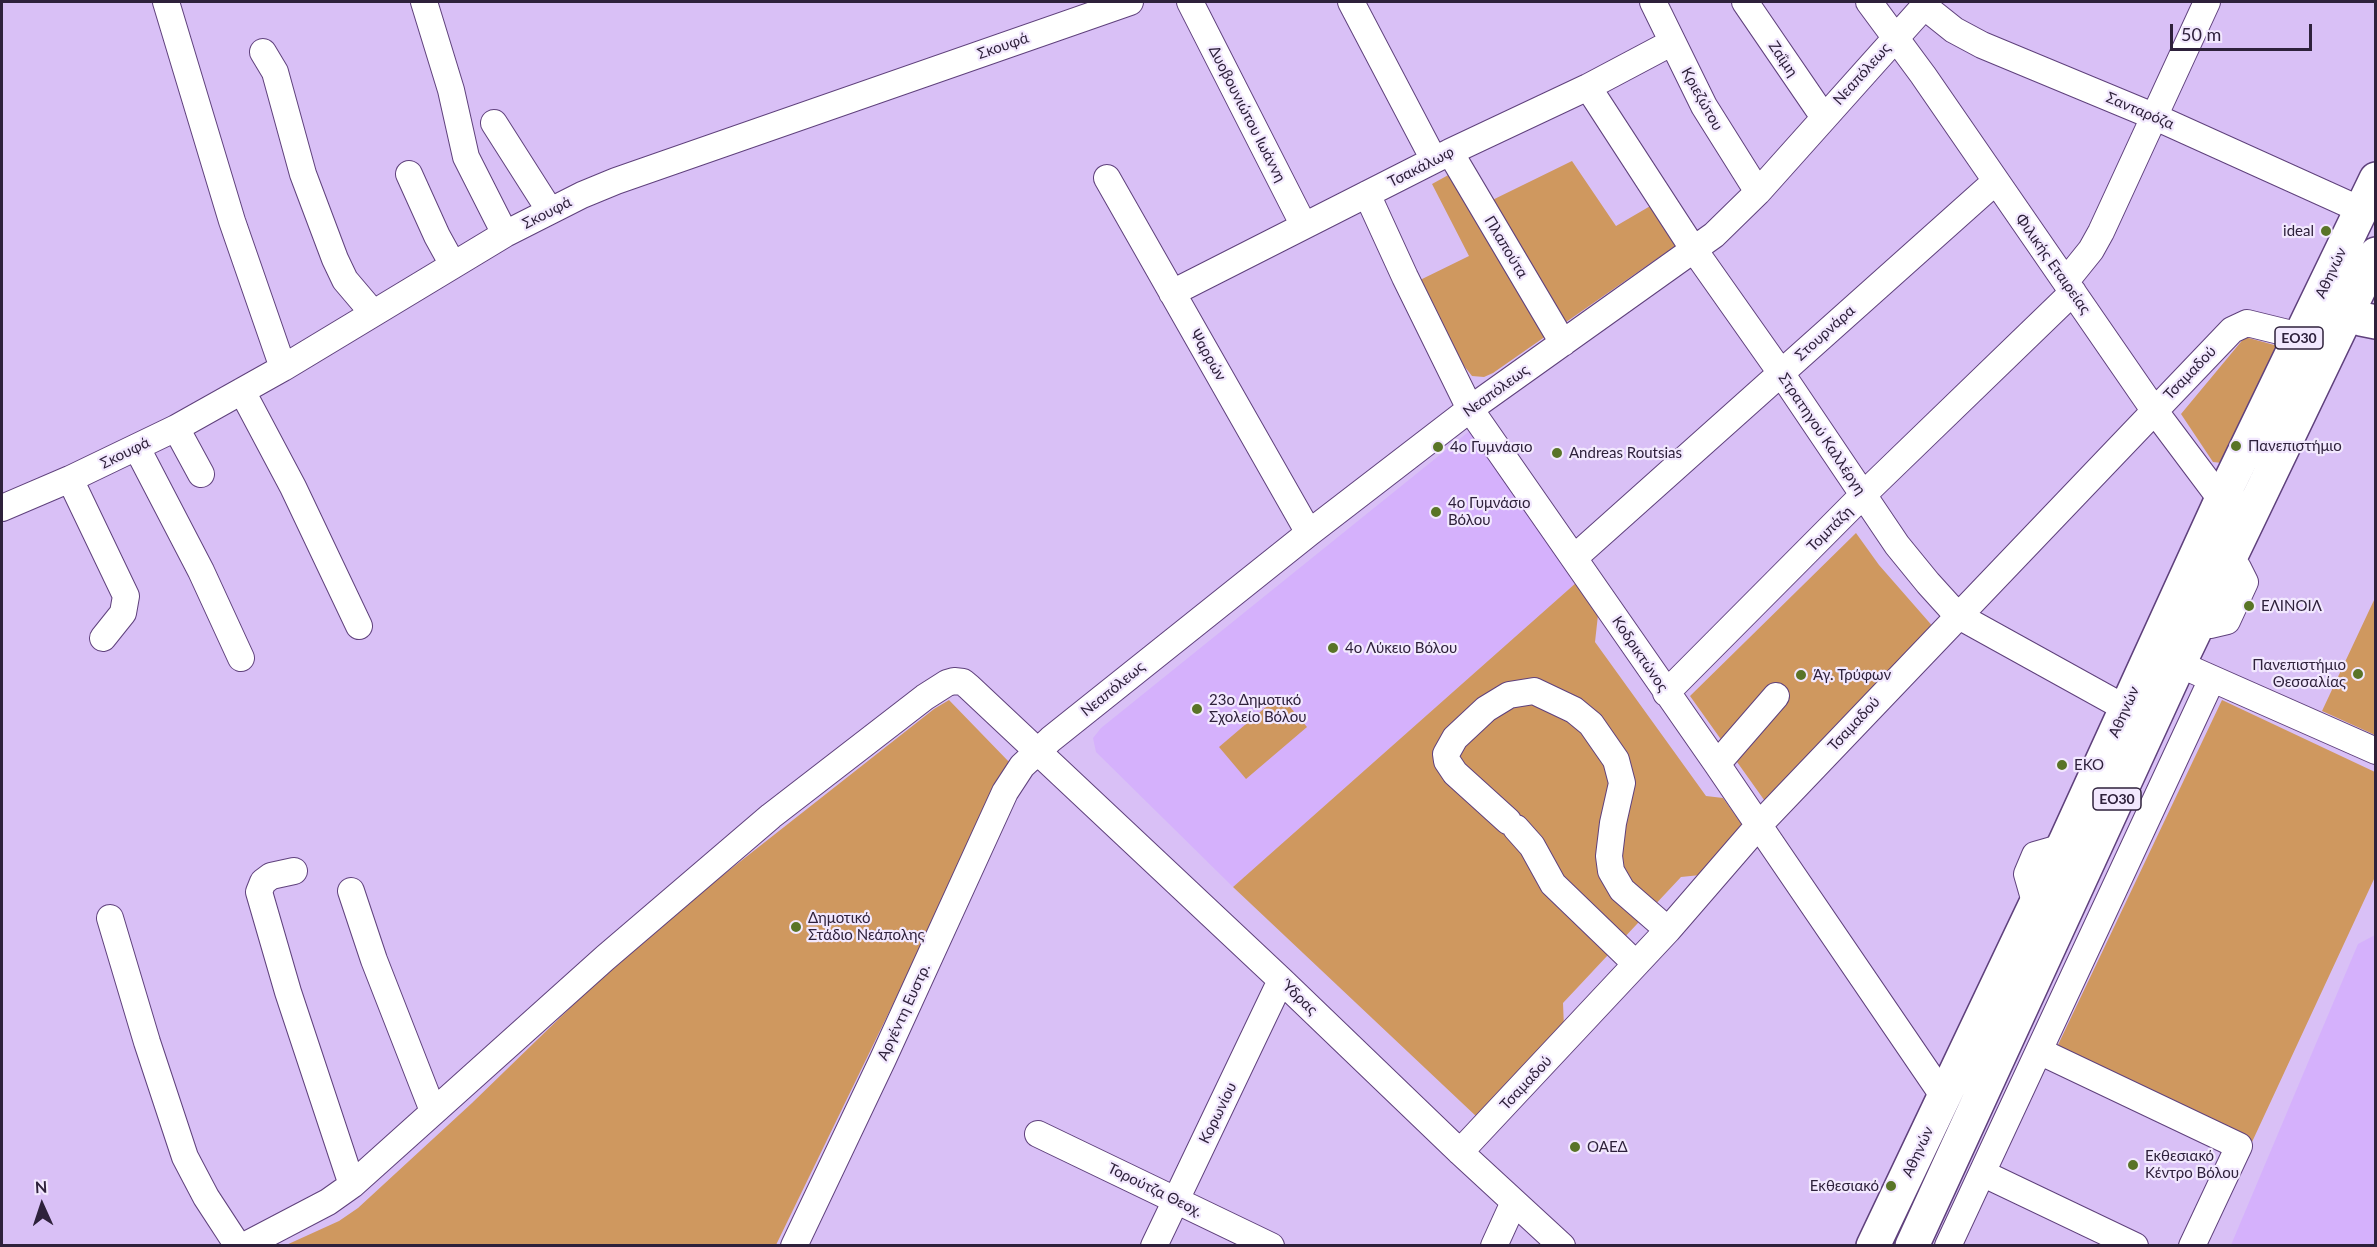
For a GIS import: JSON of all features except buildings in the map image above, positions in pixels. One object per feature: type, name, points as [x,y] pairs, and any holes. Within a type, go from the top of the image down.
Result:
[{"type":"main road","name":"Αθηνών","points":[[2347,312],[2361,210],[2376,179]]},
{"type":"main road","name":"Αθηνών","points":[[1912,1245],[2179,664],[2376,254]]},
{"type":"main road","name":"Αθηνών","points":[[1873,1245],[2063,847],[2223,496],[2300,336],[2347,312]]},
{"type":"street","points":[[166,2],[232,221],[283,368]]},
{"type":"street","points":[[424,2],[451,90],[466,157],[504,234]]},
{"type":"street","name":"Σκουφά","points":[[2,508],[70,479],[176,428],[283,368],[504,234],[616,181],[1130,2]]},
{"type":"street","name":"Δυοβουνιώτου Ιωάννη","points":[[1190,2],[1304,226]]},
{"type":"street","name":"Πλαπούτα","points":[[1351,2],[1442,156],[1563,343]]},
{"type":"street","name":"Κριεζώτου","points":[[1653,2],[1671,43],[1704,106],[1758,192]]},
{"type":"street","name":"Ζαΐμη","points":[[1745,2],[1823,116]]},
{"type":"street","name":"Φιλικής Εταιρείας","points":[[1869,2],[2208,484],[2223,496],[2252,510]]},
{"type":"street","name":"Τομπάζη","points":[[1666,693],[2069,287],[2096,241],[2207,2]]},
{"type":"street","name":"Νεαπόλεως","points":[[1037,752],[1309,533],[1470,409],[1695,250],[1726,224],[1758,192],[1823,116],[1926,4]]},
{"type":"street","name":"Σανταρόζα","points":[[1926,4],[1954,30],[1982,45],[2153,116],[2361,210]]},
{"type":"street","name":"Τσακάλωφ","points":[[1172,293],[1442,156],[1588,87],[1671,43]]},
{"type":"street","points":[[263,52],[275,72],[300,165],[335,259],[345,280],[373,314]]},
{"type":"street","name":"Στρατηγού Καλλέργη","points":[[1588,87],[1695,250],[1907,559],[1957,615],[2125,708]]},
{"type":"street","points":[[494,123],[550,211]]},
{"type":"street","points":[[409,174],[453,265]]},
{"type":"street","name":"Ψαρρών","points":[[1107,178],[1309,533]]},
{"type":"street","name":"Στουρνάρα","points":[[1574,558],[1996,181]]},
{"type":"street","name":"Κοδρικτώνος","points":[[1367,194],[1405,278],[1470,409],[1717,764],[1944,1097]]},
{"type":"street","name":"Τσαμαδού","points":[[1460,1152],[1668,930],[1758,826],[1957,615],[2232,330],[2238,326],[2252,324],[2300,336]]},
{"type":"street","points":[[242,391],[288,477],[359,626]]},
{"type":"street","points":[[176,428],[201,474]]},
{"type":"street","points":[[137,448],[201,571],[241,658]]},
{"type":"street","points":[[70,479],[126,596],[123,613],[103,638]]},
{"type":"street","points":[[2210,625],[2227,621],[2245,582],[2238,568]]},
{"type":"street","points":[[2179,664],[2376,751]]},
{"type":"street","points":[[1948,1245],[2212,679]]},
{"type":"street","name":"Ύδρας","points":[[244,1245],[328,1202],[352,1185],[605,958],[771,816],[947,682],[963,682],[1281,980],[1460,1152],[1562,1245]]},
{"type":"street","points":[[1636,964],[1553,884],[1532,846],[1455,773],[1447,761],[1446,754],[1455,738],[1486,709],[1509,695],[1534,691],[1574,710],[1591,724],[1616,760],[1622,783],[1613,823],[1609,856],[1611,871],[1622,890],[1668,930]]},
{"type":"street","points":[[1717,764],[1776,696]]},
{"type":"street","name":"Αργέντη Ευστρ.","points":[[794,1245],[878,1070],[1005,792],[1022,766],[1037,752]]},
{"type":"street","points":[[294,872],[271,876],[263,882],[259,892],[288,992],[352,1185]]},
{"type":"street","points":[[351,891],[374,960],[433,1111]]},
{"type":"street","points":[[110,918],[182,1149],[206,1197],[238,1245]]},
{"type":"street","name":"Κορωνίου","points":[[1154,1245],[1281,980]]},
{"type":"street","points":[[2039,1051],[2239,1146],[2192,1245]]},
{"type":"street","name":"Τορούτζα Θεοχ.","points":[[1038,1134],[1271,1245]]},
{"type":"street","points":[[1982,1173],[2135,1245]]},
{"type":"street","points":[[1494,1245],[1514,1202]]},
{"type":"shaded area","points":[[1572,161],[1616,226],[1652,205],[1678,244],[1493,373],[1484,377],[1472,376],[1461,362],[1418,281],[1469,256],[1432,184],[1452,173],[1474,209]]},
{"type":"shaded area","points":[[2245,337],[2278,346],[2222,463],[2213,462],[2181,414]]},
{"type":"shaded area","points":[[1472,429],[1577,582],[1233,887],[1096,752],[1093,738],[1101,728]]},
{"type":"shaded area","points":[[1856,533],[1879,565],[1935,629],[1767,804],[1690,696]]},
{"type":"shaded area","points":[[1577,582],[1598,615],[1595,642],[1706,796],[1723,798],[1748,833],[1710,874],[1681,877],[1563,1003],[1564,1028],[1478,1118],[1233,887]]},
{"type":"shaded area","name":"Πανεπιστήμιο Θεσσαλίας","points":[[2375,598],[2375,735],[2322,711]]},
{"type":"shaded area","points":[[1280,695],[1307,727],[1246,779],[1219,747]]},
{"type":"shaded area","name":"Δημοτικό Στάδιο Νεάπολης","points":[[949,700],[1010,763],[776,1245],[284,1246],[339,1221],[358,1208],[472,1103],[605,974],[718,879],[934,709]]},
{"type":"shaded area","points":[[2222,700],[2375,772],[2375,877],[2252,1142],[2057,1047]]},
{"type":"shaded area","points":[[2375,935],[2375,1245],[2231,1245],[2358,944]]},
{"type":"place","name":"ideal","points":[[2326,231]]},
{"type":"place","name":"Πανεπιστήμιο","points":[[2236,446]]},
{"type":"place","name":"4ο Γυμνάσιο","points":[[1438,447]]},
{"type":"place","name":"Andreas Routsias","points":[[1557,453]]},
{"type":"place","name":"4ο Γυμνάσιο Βόλου","points":[[1436,512]]},
{"type":"place","name":"ΕΛΙΝΟΙΛ","points":[[2249,606]]},
{"type":"place","name":"4ο Λύκειο Βόλου","points":[[1333,648]]},
{"type":"place","name":"Πανεπιστήμιο Θεσσαλίας","points":[[2358,674]]},
{"type":"place","name":"Άγ. Τρύφων","points":[[1801,675]]},
{"type":"place","name":"23ο Δημοτικό Σχολείο Βόλου","points":[[1197,709]]},
{"type":"place","name":"EKO","points":[[2062,765]]},
{"type":"place","name":"Δημοτικό Στάδιο Νεάπολης","points":[[796,927]]},
{"type":"place","name":"ΟΑΕΔ","points":[[1575,1147]]},
{"type":"place","name":"Εκθεσιακό Κέντρο Βόλου","points":[[2133,1165]]},
{"type":"place","name":"Εκθεσιακό","points":[[1891,1186]]}]
